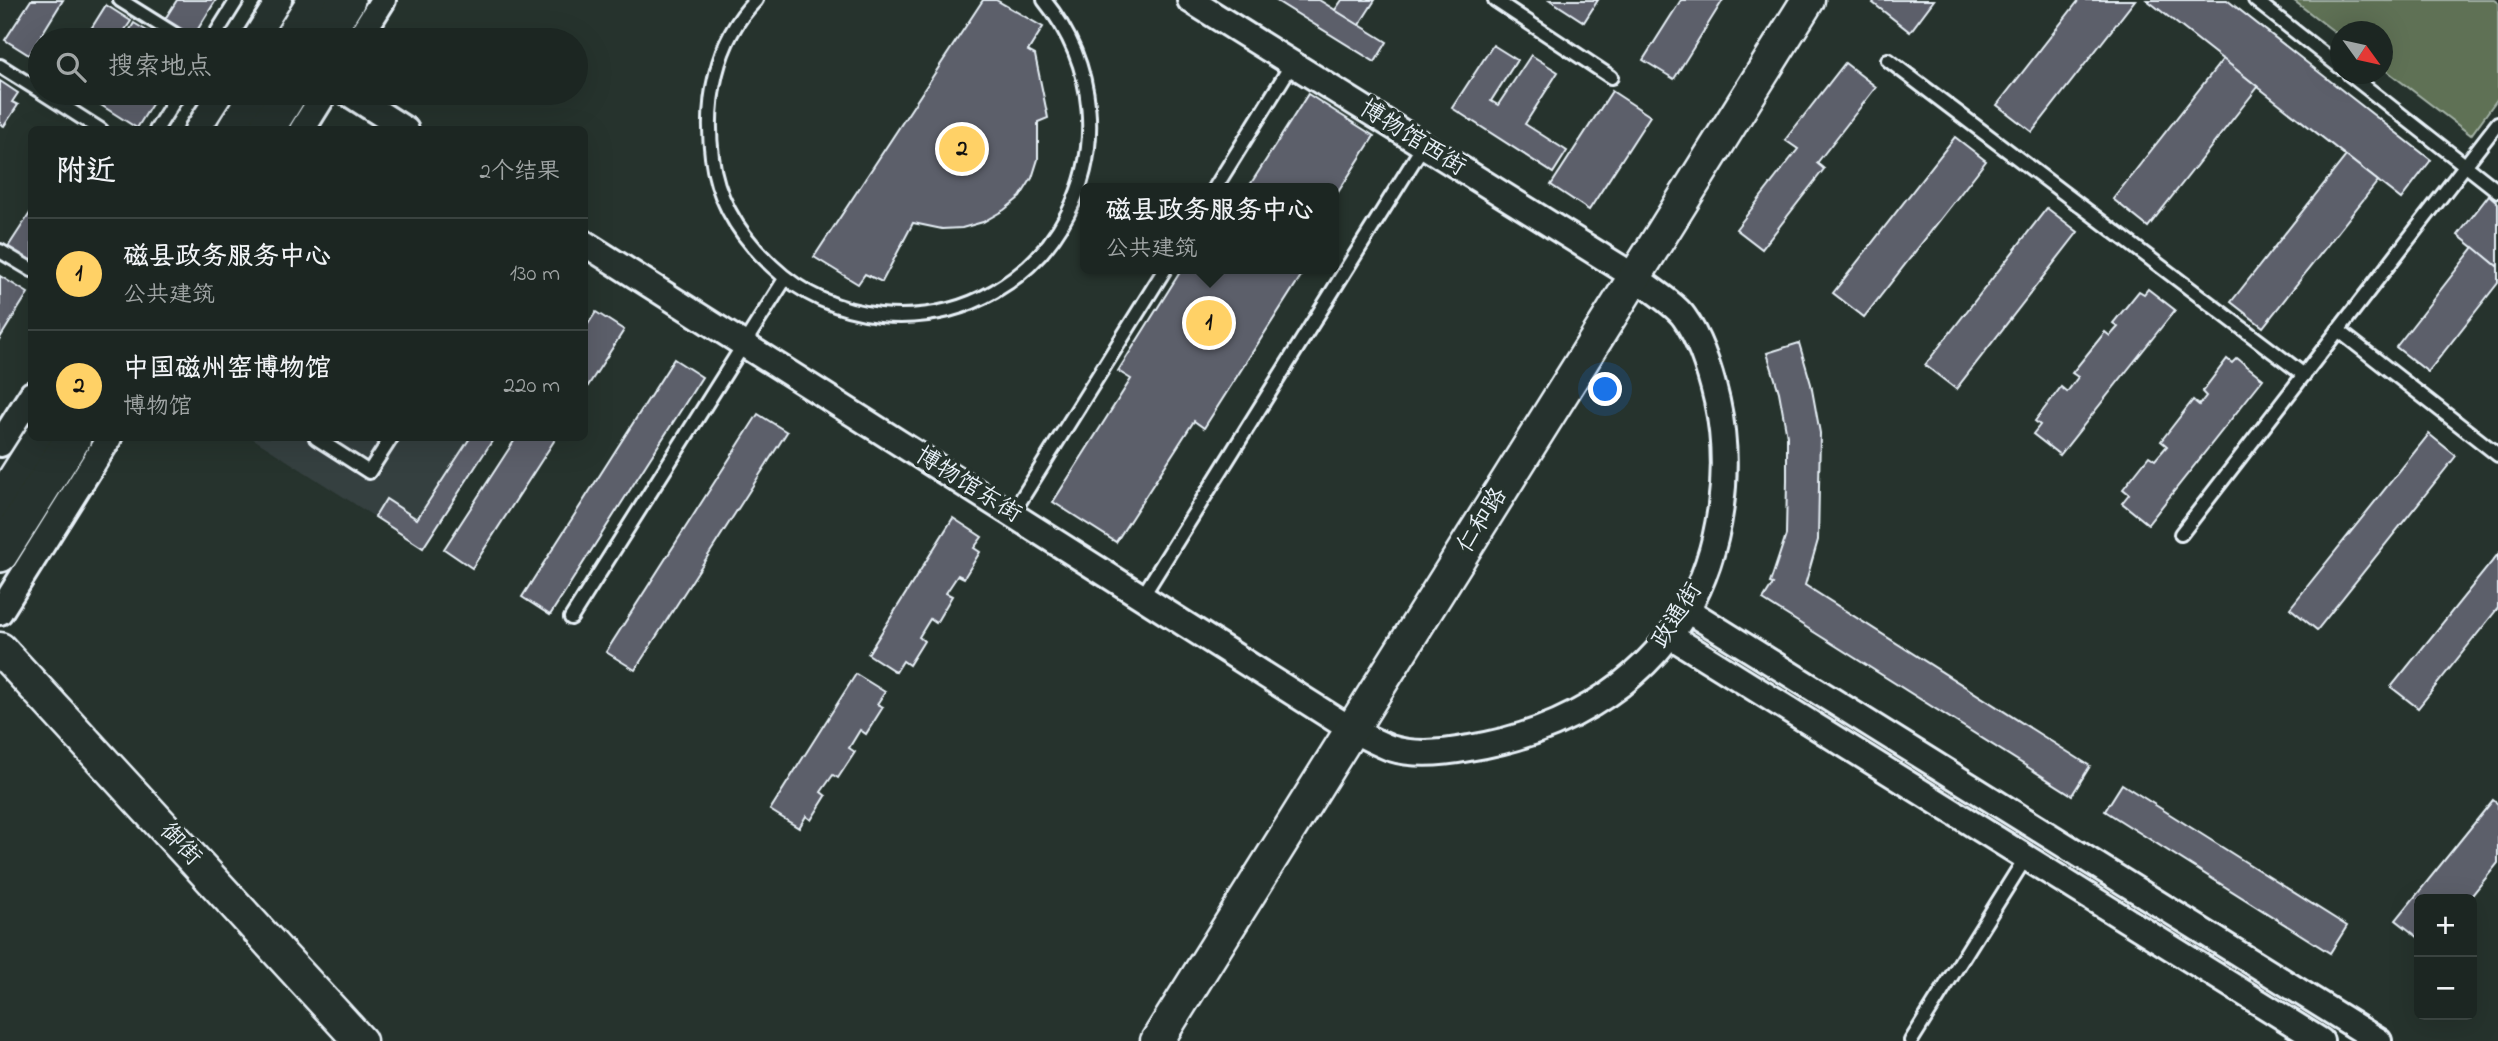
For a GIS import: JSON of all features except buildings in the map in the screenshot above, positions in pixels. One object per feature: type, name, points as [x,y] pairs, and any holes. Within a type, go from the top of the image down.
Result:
[{"type":"main road","points":[[298,28],[316,0]]},
{"type":"main road","points":[[330,28],[347,0]]},
{"type":"main road","points":[[237,126],[251,105]]},
{"type":"main road","points":[[268,126],[282,105]]},
{"type":"main road","points":[[0,504],[40,441]]},
{"type":"main road","points":[[0,554],[71,441]]},
{"type":"street","points":[[262,28],[279,0]]},
{"type":"street","points":[[366,28],[383,0]]},
{"type":"street","name":"博物馆西街","points":[[1190,0],[1635,277]]},
{"type":"street","name":"仁和路","points":[[1157,1041],[1808,0]]},
{"type":"street","points":[[200,126],[214,105]]},
{"type":"street","points":[[304,126],[318,105]]},
{"type":"street","points":[[367,105],[400,126]]},
{"type":"street","name":"博物馆东街","points":[[588,246],[1352,730]]},
{"type":"street","name":"政通街","points":[[1352,730],[1392,748],[1430,753],[1506,742],[1548,728],[1592,705],[1635,673],[1687,610],[1706,570],[1716,531],[1724,477],[1723,426],[1710,371],[1684,316],[1635,277]]},
{"type":"street","points":[[0,444],[28,400]]},
{"type":"street","points":[[0,612],[108,441]]},
{"type":"street","points":[[1687,610],[2379,1041]]},
{"type":"street","points":[[1669,635],[2321,1041]]},
{"type":"street","name":"御街","points":[[0,649],[360,1041]]},
{"type":"lane","points":[[120,0],[165,28]]},
{"type":"lane","points":[[220,28],[237,0]]},
{"type":"lane","points":[[756,0],[726,44],[712,85],[708,129],[714,172],[729,213],[754,249],[785,279],[815,297],[848,310],[894,316],[918,315],[963,305],[985,296],[1023,270],[1040,253],[1068,215],[1080,184]]},
{"type":"lane","points":[[1044,0],[1056,15],[1078,56],[1089,102],[1087,160],[1080,183]]},
{"type":"lane","points":[[1495,0],[1611,77]]},
{"type":"lane","points":[[2255,0],[2330,59]]},
{"type":"lane","points":[[1888,60],[2304,375]]},
{"type":"lane","points":[[1218,183],[1292,64]]},
{"type":"lane","points":[[0,66],[28,84]]},
{"type":"lane","points":[[2362,84],[2498,191]]},
{"type":"lane","points":[[62,105],[95,126]]},
{"type":"lane","points":[[158,126],[172,105]]},
{"type":"lane","points":[[2180,534],[2498,123]]},
{"type":"lane","points":[[1142,597],[1423,146]]},
{"type":"lane","points":[[0,250],[28,268]]},
{"type":"lane","points":[[1012,514],[1162,274]]},
{"type":"lane","points":[[571,618],[785,279]]},
{"type":"lane","points":[[2338,330],[2498,455]]},
{"type":"lane","points":[[321,441],[369,472],[389,441]]},
{"type":"lane","points":[[1911,1041],[2026,857]]},
{"type":"shaded area","points":[[257,441],[492,441],[423,548]]},
{"type":"green space","points":[[2293,0],[2494,0],[2498,3],[2498,98],[2471,135],[2393,76],[2393,21],[2330,21],[2330,28]]},
{"type":"place","name":"中国磁州窑博物馆","points":[[962,149]]},
{"type":"place","name":"磁县政务服务中心","points":[[1209,323]]}]
